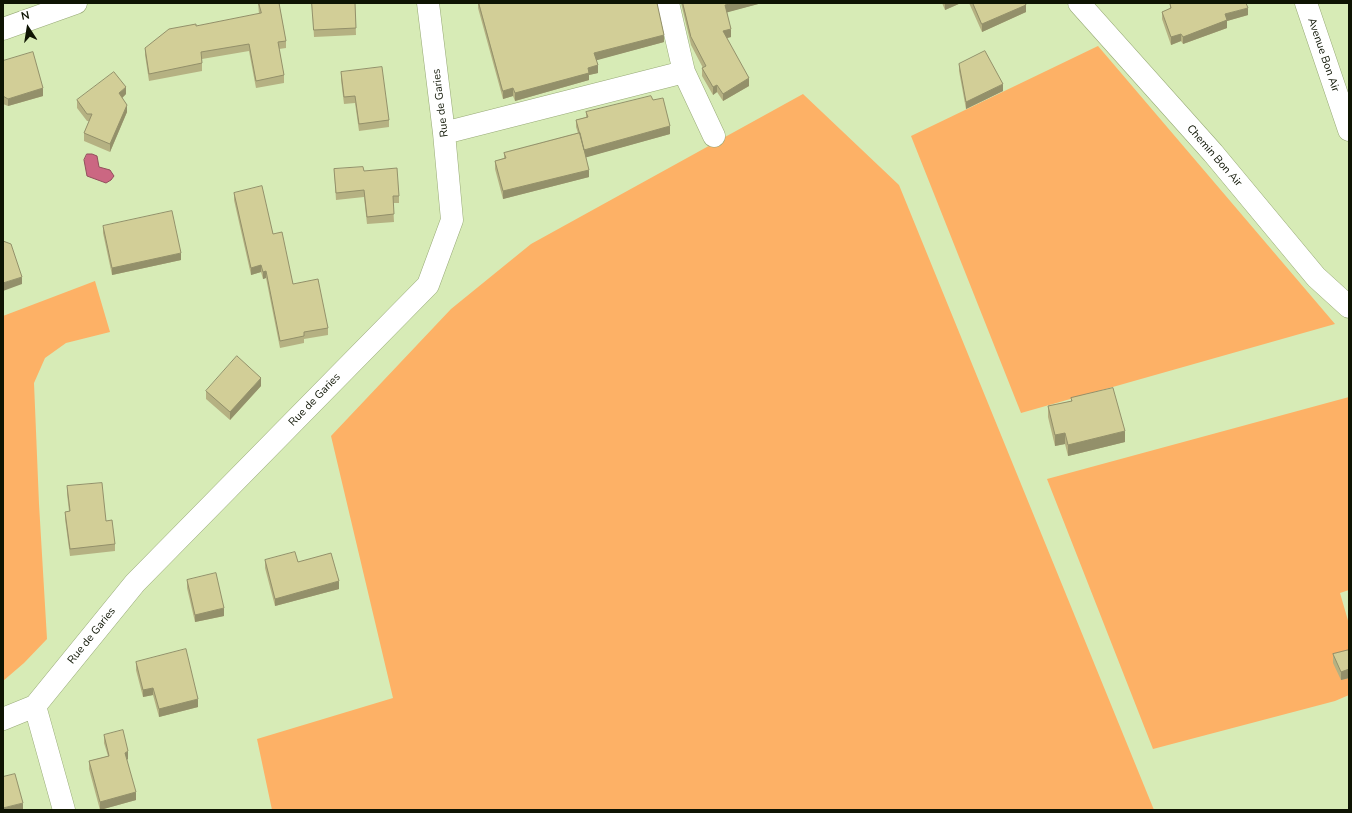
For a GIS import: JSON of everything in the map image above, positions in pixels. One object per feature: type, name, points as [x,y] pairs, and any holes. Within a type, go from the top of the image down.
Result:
[{"type":"street","points":[[3,29],[76,3]]},
{"type":"street","name":"Rue de Garies","points":[[3,719],[35,706],[135,583],[428,285],[452,220],[444,132],[428,3]]},
{"type":"street","points":[[668,3],[684,72],[714,136]]},
{"type":"street","name":"Chemin Bon Air","points":[[1079,3],[1213,153],[1316,277],[1349,307]]},
{"type":"street","name":"Avenue Bon Air","points":[[1306,3],[1349,130]]},
{"type":"street","points":[[444,132],[684,72]]},
{"type":"street","points":[[35,706],[64,810]]},
{"type":"shaded area","points":[[1098,46],[1335,324],[1021,413],[911,136]]},
{"type":"shaded area","points":[[803,94],[899,185],[1154,810],[272,810],[257,739],[393,698],[331,436],[451,309],[531,244]]},
{"type":"shaded area","points":[[87,154],[97,156],[99,167],[110,170],[114,176],[111,180],[106,183],[87,176],[84,160]]},
{"type":"shaded area","points":[[95,281],[110,332],[66,343],[45,358],[34,383],[47,639],[24,663],[3,681],[3,316]]},
{"type":"shaded area","points":[[1349,397],[1349,590],[1340,593],[1349,624],[1349,695],[1335,701],[1153,749],[1047,479]]},
{"type":"building","points":[[259,3],[279,3],[286,41],[278,42],[284,75],[256,81],[249,44],[201,52],[202,63],[149,74],[145,48],[169,29],[196,24],[196,26],[261,13]]},
{"type":"building","points":[[312,3],[355,3],[356,28],[314,30]]},
{"type":"building","points":[[479,3],[657,3],[664,35],[594,53],[598,65],[588,68],[589,73],[515,93],[513,88],[503,91]]},
{"type":"building","points":[[683,3],[734,3],[725,5],[731,29],[723,31],[749,78],[723,94],[717,85],[713,87],[702,68],[706,66],[691,37]]},
{"type":"building","points":[[973,3],[1025,3],[1026,5],[982,24]]},
{"type":"building","points":[[1246,3],[1248,8],[1225,14],[1227,20],[1183,37],[1181,34],[1171,37],[1162,12],[1171,8],[1170,4]]},
{"type":"building","points":[[985,51],[1003,84],[966,102],[959,64]]},
{"type":"building","points":[[33,52],[43,88],[8,99],[3,96],[3,61]]},
{"type":"building","points":[[382,67],[389,120],[359,124],[355,96],[344,97],[341,72]]},
{"type":"building","points":[[114,72],[126,87],[119,93],[127,105],[110,144],[84,133],[92,114],[87,114],[77,100]]},
{"type":"building","points":[[651,96],[653,100],[663,98],[670,126],[584,150],[576,120],[588,117],[586,112]]},
{"type":"building","points":[[580,133],[589,170],[503,191],[495,161],[506,158],[504,153]]},
{"type":"building","points":[[363,167],[364,171],[397,168],[399,196],[393,196],[394,214],[367,217],[364,190],[336,193],[334,169]]},
{"type":"building","points":[[262,186],[273,234],[282,232],[293,284],[318,279],[328,328],[304,332],[304,336],[280,341],[266,271],[263,272],[261,265],[251,268],[234,193]]},
{"type":"building","points":[[172,211],[181,253],[112,268],[103,226]]},
{"type":"building","points":[[3,241],[11,244],[22,277],[3,283]]},
{"type":"building","points":[[237,356],[261,378],[230,412],[206,391]]},
{"type":"building","points":[[1113,388],[1125,431],[1068,445],[1065,433],[1055,435],[1048,406],[1072,401],[1071,398]]},
{"type":"building","points":[[102,483],[106,521],[112,520],[115,544],[70,549],[65,512],[70,511],[67,486]]},
{"type":"building","points":[[295,552],[298,562],[331,553],[339,581],[275,599],[265,560]]},
{"type":"building","points":[[216,573],[224,608],[195,615],[187,580]]},
{"type":"building","points":[[186,649],[198,699],[159,709],[153,688],[143,690],[136,662]]},
{"type":"building","points":[[1349,650],[1349,669],[1341,672],[1333,654]]},
{"type":"building","points":[[123,730],[128,751],[125,753],[136,792],[100,802],[89,761],[109,756],[104,735]]},
{"type":"building","points":[[15,774],[23,803],[3,808],[3,777]]}]
